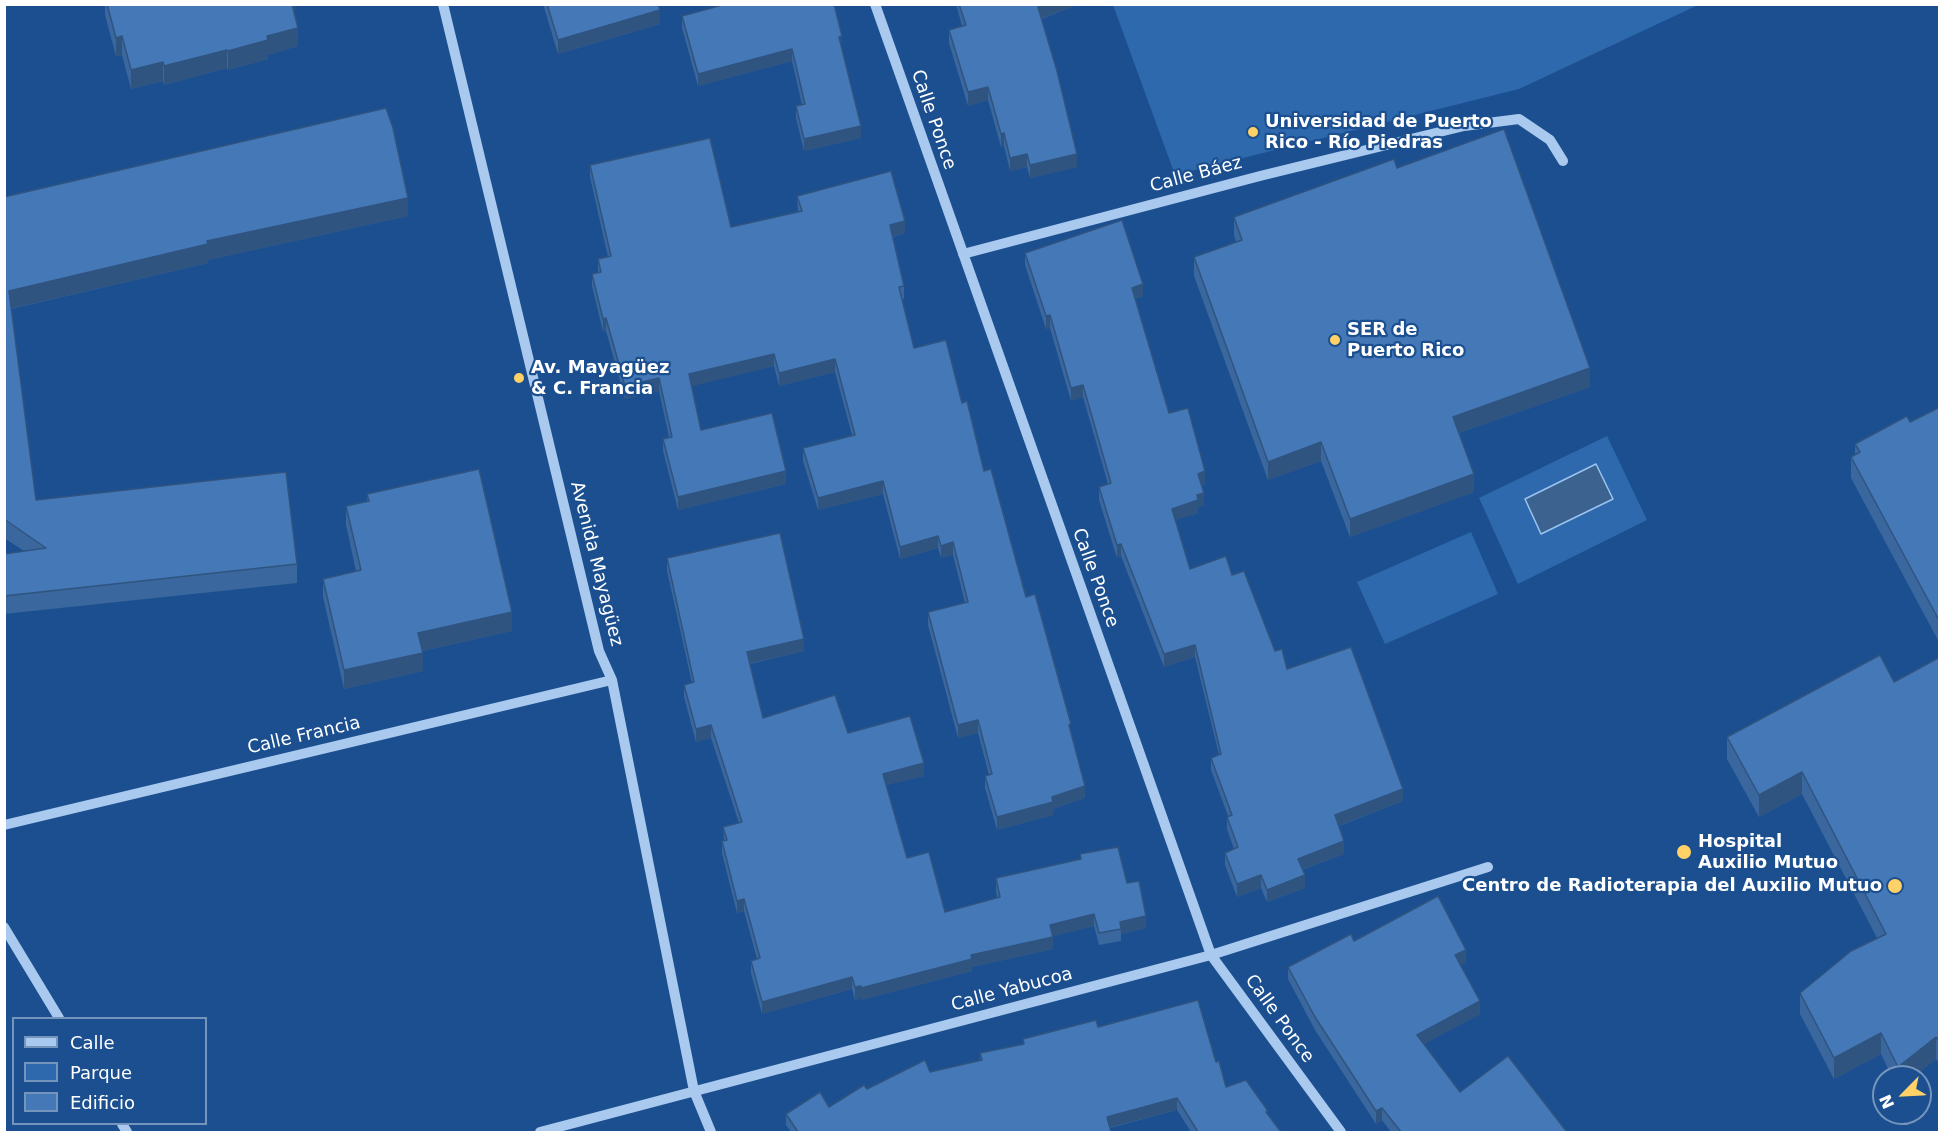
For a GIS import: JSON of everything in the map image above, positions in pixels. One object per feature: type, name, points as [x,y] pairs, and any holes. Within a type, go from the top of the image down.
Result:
[{"type":"street","name":"Avenida Mayagüez","points":[[443,4],[599,651],[612,680],[694,1091],[711,1132]]},
{"type":"street","name":"Calle Ponce","points":[[875,4],[1211,955],[1341,1132]]},
{"type":"street","name":"Calle Báez","points":[[963,254],[1260,176],[1464,126],[1519,119],[1550,141],[1563,161]]},
{"type":"street","name":"Calle Francia","points":[[4,825],[612,680]]},
{"type":"street","name":"Calle Yabucoa","points":[[540,1132],[1211,955],[1488,867]]},
{"type":"street","points":[[4,927],[58,1017]]},
{"type":"green space","name":"Universidad de Puerto Rico - Río Piedras","points":[[1113,4],[1698,5],[1519,89],[1175,175]]},
{"type":"green space","points":[[1607,436],[1647,520],[1518,584],[1479,498]]},
{"type":"green space","points":[[1471,532],[1498,594],[1385,644],[1357,582]]},
{"type":"shaded area","points":[[1596,464],[1613,499],[1541,534],[1525,499]]},
{"type":"building","points":[[107,4],[292,4],[298,28],[267,36],[268,40],[228,51],[164,66],[163,62],[131,70],[122,36],[116,38]]},
{"type":"building","points":[[547,4],[658,4],[660,10],[558,40]]},
{"type":"building","points":[[726,4],[834,4],[842,36],[839,37],[861,126],[804,139],[796,106],[805,104],[792,49],[698,74],[682,16]]},
{"type":"building","points":[[959,4],[1045,4],[1038,7],[1057,71],[1077,154],[1030,165],[1027,154],[1010,158],[988,87],[968,92],[949,30],[966,25]]},
{"type":"building","points":[[386,108],[393,128],[408,198],[207,241],[208,244],[9,291],[36,500],[286,472],[297,564],[4,596],[4,554],[46,548],[4,519],[4,197]]},
{"type":"building","points":[[1504,129],[1590,368],[1453,417],[1474,474],[1350,519],[1321,442],[1268,462],[1194,257],[1242,240],[1234,217],[1394,159],[1397,168]]},
{"type":"building","points":[[710,138],[731,227],[802,211],[797,196],[891,171],[905,221],[890,225],[904,286],[899,287],[914,348],[946,340],[962,403],[967,401],[984,471],[991,469],[1026,597],[1035,594],[1071,724],[1069,725],[1085,786],[1052,797],[1053,802],[997,817],[985,776],[992,774],[978,720],[958,725],[928,612],[968,602],[953,542],[941,546],[938,536],[900,547],[883,481],[818,498],[803,448],[855,435],[835,359],[779,373],[774,354],[689,374],[701,430],[772,413],[786,471],[678,497],[663,439],[672,437],[659,378],[625,386],[606,318],[603,319],[592,274],[601,272],[598,259],[611,256],[590,165]]},
{"type":"building","points":[[1122,220],[1143,284],[1132,288],[1169,413],[1188,408],[1205,471],[1198,474],[1204,493],[1197,495],[1198,500],[1172,509],[1190,569],[1226,556],[1232,575],[1244,571],[1275,651],[1282,649],[1287,669],[1351,647],[1403,789],[1335,815],[1344,841],[1298,859],[1305,875],[1267,890],[1261,875],[1237,884],[1225,853],[1238,847],[1227,817],[1232,815],[1211,758],[1221,754],[1195,645],[1164,654],[1121,544],[1117,545],[1099,487],[1111,483],[1083,385],[1071,388],[1050,315],[1046,316],[1025,253]]},
{"type":"building","points":[[1940,407],[1940,622],[1851,457],[1860,452],[1855,444],[1907,416],[1910,422]]},
{"type":"building","points":[[479,469],[512,612],[418,633],[423,653],[344,670],[323,579],[361,570],[346,506],[369,501],[367,494]]},
{"type":"building","points":[[780,533],[804,639],[747,652],[763,718],[835,695],[848,733],[910,716],[924,763],[883,774],[907,858],[929,852],[945,912],[1000,897],[996,878],[1081,859],[1080,854],[1118,847],[1127,883],[1139,881],[1146,916],[1120,922],[1121,929],[1099,933],[1094,914],[1050,925],[1053,937],[971,955],[972,959],[861,988],[861,986],[855,987],[852,977],[762,1002],[751,961],[760,958],[744,899],[737,901],[722,841],[727,840],[723,827],[742,822],[711,725],[696,729],[684,685],[694,682],[667,558]]},
{"type":"building","name":"Centro de Radioterapia del Auxilio Mutuo","points":[[1880,655],[1894,682],[1940,657],[1940,1043],[1936,1037],[1901,1065],[1897,1065],[1881,1033],[1834,1058],[1800,993],[1851,951],[1886,934],[1802,772],[1759,795],[1727,737]]},
{"type":"building","points":[[1438,896],[1466,950],[1455,955],[1480,1001],[1417,1035],[1460,1092],[1508,1056],[1567,1132],[1401,1132],[1382,1108],[1376,1111],[1315,1017],[1288,967],[1351,934],[1354,941]]},
{"type":"building","points":[[1198,1000],[1216,1062],[1219,1061],[1226,1087],[1246,1080],[1281,1132],[1198,1132],[1177,1098],[1107,1117],[1111,1132],[798,1132],[786,1114],[820,1092],[829,1107],[864,1085],[867,1089],[925,1060],[930,1072],[982,1060],[980,1053],[1024,1044],[1023,1039],[1096,1020],[1098,1027]]},
{"type":"place","name":"Universidad de Puerto Rico - Río Piedras","points":[[1253,132]]},
{"type":"place","name":"SER de Puerto Rico","points":[[1335,340]]},
{"type":"place","name":"Av. Mayagüez & C. Francia","points":[[519,378]]},
{"type":"place","name":"Hospital Auxilio Mutuo","points":[[1684,852]]},
{"type":"place","name":"Centro de Radioterapia del Auxilio Mutuo","points":[[1895,886]]}]
